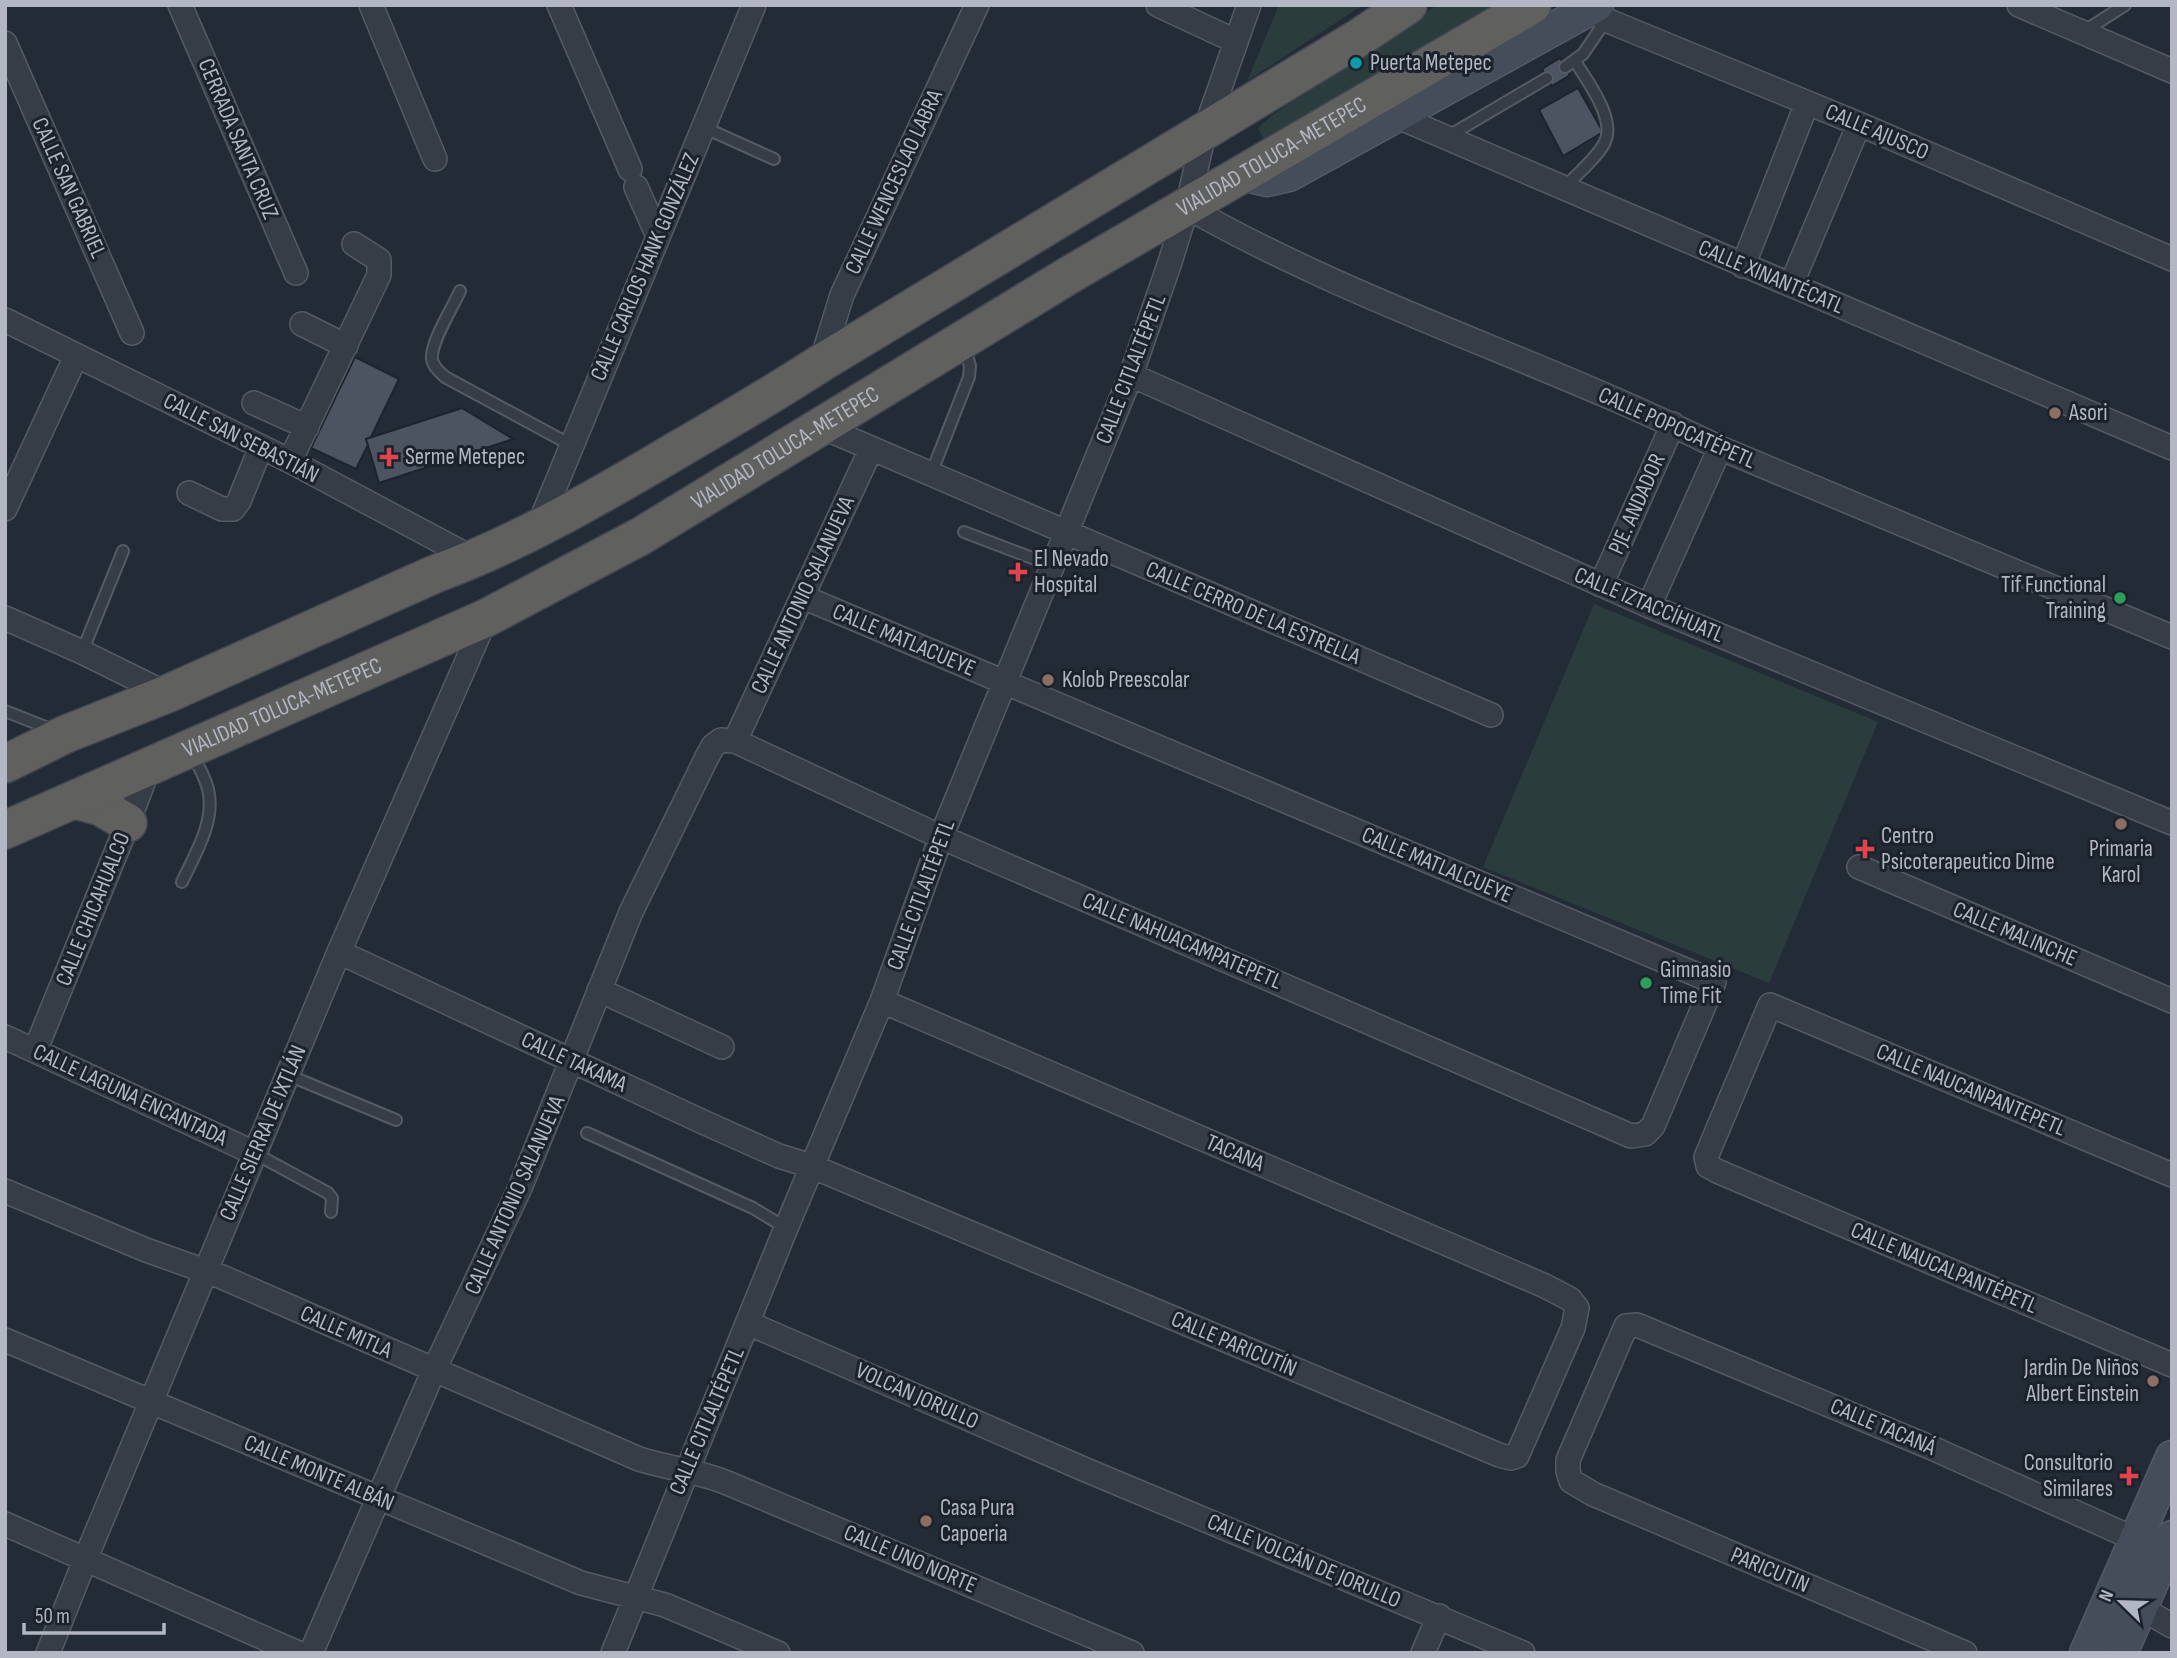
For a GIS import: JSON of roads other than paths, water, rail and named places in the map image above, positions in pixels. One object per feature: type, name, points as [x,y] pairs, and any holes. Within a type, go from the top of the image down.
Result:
[{"type":"highway","points":[[5,764],[65,734],[167,694],[537,530],[763,401],[821,363],[1360,37],[1408,5]]},
{"type":"highway","name":"VIALIDAD TOLUCA-METEPEC","points":[[5,830],[486,618],[641,536],[962,340],[1242,174],[1392,102],[1532,5]]},
{"type":"highway","points":[[75,800],[101,807],[128,823]]},
{"type":"main road","points":[[1392,102],[1594,10]]},
{"type":"main road","points":[[2086,1653],[2172,1457]]},
{"type":"main road","points":[[2121,1653],[2172,1537]]},
{"type":"street","name":"CERRADA SANTA CRUZ","points":[[180,5],[296,273]]},
{"type":"street","points":[[371,5],[435,159]]},
{"type":"street","points":[[559,5],[657,234]]},
{"type":"street","name":"CALLE WENCESLAO LABRA","points":[[821,363],[842,295],[977,5]]},
{"type":"street","points":[[1158,5],[1235,41]]},
{"type":"street","name":"CALLE CITLALTÉPETL","points":[[613,1653],[881,1001],[941,837],[1131,374],[1187,207],[1205,130],[1249,5]]},
{"type":"street","points":[[2019,5],[2172,71]]},
{"type":"street","name":"CALLE CARLOS HANK GONZÁLEZ","points":[[537,530],[751,8]]},
{"type":"street","name":"CALLE AJUSCO","points":[[1594,10],[2172,258]]},
{"type":"street","name":"CALLE SAN GABRIEL","points":[[5,43],[132,333]]},
{"type":"street","name":"CALLE XINANTÉCATL","points":[[1392,102],[1447,136],[1564,188],[2172,448]]},
{"type":"street","points":[[1742,265],[1807,103]]},
{"type":"street","points":[[1791,285],[1859,124]]},
{"type":"street","name":"CALLE POPOCATÉPETL","points":[[1187,207],[1260,247],[1394,308],[2172,637]]},
{"type":"street","points":[[290,461],[368,302],[381,265],[374,255],[355,244]]},
{"type":"street","name":"CALLE SAN SEBASTIÁN","points":[[5,320],[290,461],[474,559]]},
{"type":"street","points":[[302,324],[346,346]]},
{"type":"street","points":[[5,509],[76,356]]},
{"type":"street","name":"CALLE IZTACCÍHUATL","points":[[1131,374],[1649,606],[2172,822]]},
{"type":"street","points":[[254,403],[307,427]]},
{"type":"street","name":"PJE. ANDADOR","points":[[1601,585],[1673,424]]},
{"type":"street","name":"CALLE CERRO DE LA ESTRELLA","points":[[822,427],[1491,715]]},
{"type":"street","points":[[189,493],[222,509],[233,509],[239,501],[261,447]]},
{"type":"street","points":[[1649,606],[1720,447]]},
{"type":"street","name":"CALLE ANTONIO SALANUEVA","points":[[310,1653],[434,1370],[520,1188],[631,912],[713,746],[728,740],[803,597],[871,449]]},
{"type":"street","name":"CALLE MATLACUEYE","points":[[803,597],[1004,684]]},
{"type":"street","points":[[5,618],[167,694]]},
{"type":"street","name":"CALLE SIERRA DE IXTLÁN","points":[[48,1653],[339,952],[486,618]]},
{"type":"street","name":"CALLE MATLALCUEYE","points":[[1004,684],[1714,982],[1653,1126],[1645,1134]]},
{"type":"street","name":"CALLE NAHUACAMPATEPETL","points":[[728,740],[941,837],[1630,1136],[1645,1134]]},
{"type":"street","name":"CALLE CHICAHUALCO","points":[[35,1051],[149,767]]},
{"type":"street","name":"CALLE MALINCHE","points":[[1859,867],[2172,1001]]},
{"type":"street","name":"CALLE TAKAMA","points":[[339,952],[754,1145],[811,1166]]},
{"type":"street","points":[[599,990],[722,1047]]},
{"type":"street","name":"TACANA","points":[[881,1001],[1545,1286],[1570,1299],[1577,1308],[1577,1315]]},
{"type":"street","name":"CALLE NAUCALPANTÉPETL","points":[[1770,1004],[1706,1157],[1708,1166],[2172,1365]]},
{"type":"street","name":"CALLE NAUCANPANTEPETL","points":[[1770,1004],[2172,1175]]},
{"type":"street","name":"CALLE LAGUNA ENCANTADA","points":[[5,1037],[254,1153]]},
{"type":"street","name":"CALLE PARICUTÍN","points":[[811,1166],[1505,1457],[1517,1455],[1521,1450],[1577,1315]]},
{"type":"street","name":"CALLE MITLA","points":[[5,1191],[146,1250],[205,1271],[639,1459],[667,1468],[686,1470]]},
{"type":"street","name":"VOLCAN JORULLO","points":[[748,1323],[1086,1470]]},
{"type":"street","name":"CALLE TACANÁ","points":[[1626,1326],[1637,1325],[1933,1448],[2137,1541]]},
{"type":"street","name":"PARICUTIN","points":[[1626,1326],[1568,1460],[1567,1471],[1576,1485],[1965,1653]]},
{"type":"street","name":"CALLE MONTE ALBÁN","points":[[5,1340],[581,1583],[665,1605],[778,1653]]},
{"type":"street","name":"CALLE UNO NORTE","points":[[686,1470],[725,1482],[1132,1653]]},
{"type":"street","name":"CALLE VOLCÁN DE JORULLO","points":[[1086,1470],[1523,1653]]},
{"type":"street","points":[[5,1524],[298,1653]]},
{"type":"street","points":[[2141,1608],[2172,1626]]},
{"type":"street","points":[[1423,1653],[1438,1616]]},
{"type":"lane","points":[[2081,33],[2124,5]]},
{"type":"lane","points":[[1564,188],[1604,144],[1608,132],[1603,110],[1570,64],[1590,45],[1594,10]]},
{"type":"lane","points":[[1447,136],[1547,78]]},
{"type":"lane","points":[[703,127],[774,159]]},
{"type":"lane","points":[[460,291],[434,348],[432,360],[436,369],[445,377],[571,445]]},
{"type":"lane","points":[[931,474],[969,377],[970,366],[962,340]]},
{"type":"lane","points":[[964,532],[1053,566]]},
{"type":"lane","points":[[82,652],[123,551]]},
{"type":"lane","points":[[5,711],[65,734]]},
{"type":"lane","points":[[182,882],[205,830],[211,807],[207,785],[190,748]]},
{"type":"lane","points":[[288,1075],[396,1120]]},
{"type":"lane","points":[[587,1133],[753,1208],[786,1227]]},
{"type":"lane","points":[[254,1153],[328,1194],[332,1198],[331,1212]]},
{"type":"place","name":"Puerta Metepec","points":[[1356,63]]},
{"type":"place","name":"Asori","points":[[2055,413]]},
{"type":"place","name":"Serme Metepec","points":[[389,457]]},
{"type":"place","name":"El Nevado Hospital","points":[[1018,572]]},
{"type":"place","name":"Tif Functional Training","points":[[2120,598]]},
{"type":"place","name":"Kolob Preescolar","points":[[1048,680]]},
{"type":"place","name":"Primaria Karol","points":[[2121,824]]},
{"type":"place","name":"Centro Psicoterapeutico Dime","points":[[1865,849]]},
{"type":"place","name":"Gimnasio Time Fit","points":[[1646,983]]},
{"type":"place","name":"Jardin De Niños Albert Einstein","points":[[2153,1381]]},
{"type":"place","name":"Consultorio Similares","points":[[2129,1476]]},
{"type":"place","name":"Casa Pura Capoeria","points":[[926,1521]]}]
